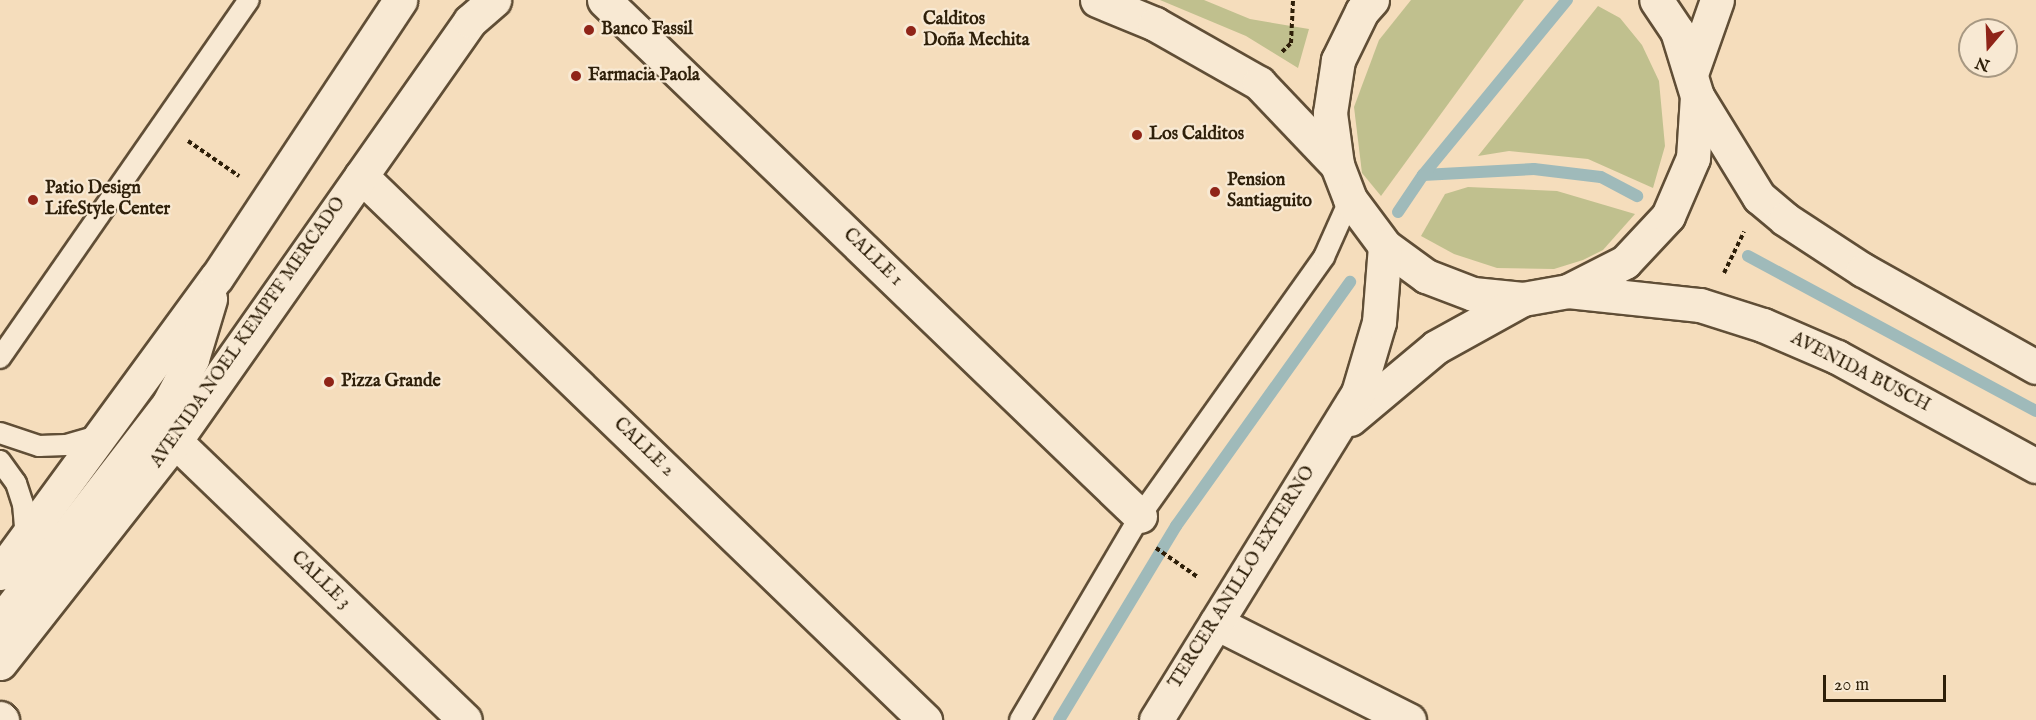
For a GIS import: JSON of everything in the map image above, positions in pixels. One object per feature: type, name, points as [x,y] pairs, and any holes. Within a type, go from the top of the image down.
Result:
[{"type":"main road","points":[[11,553],[217,277],[400,0]]},
{"type":"main road","name":"AVENIDA NOEL KEMPFF MERCADO","points":[[0,663],[175,441],[470,21],[494,0]]},
{"type":"main road","name":"CALLE 1","points":[[604,0],[1142,529]]},
{"type":"main road","points":[[1097,0],[1155,24],[1259,83],[1337,165]]},
{"type":"main road","points":[[1372,0],[1362,11],[1338,60],[1330,112],[1337,165],[1350,199],[1385,246],[1426,276],[1473,294],[1522,298],[1568,291],[1625,262],[1668,216],[1693,158],[1694,83],[1717,0]]},
{"type":"main road","points":[[1656,0],[1677,31],[1694,83],[1759,197],[1863,270],[2036,366]]},
{"type":"main road","name":"CALLE 2","points":[[361,176],[925,720]]},
{"type":"main road","name":"TERCER ANILLO EXTERNO","points":[[1156,720],[1358,393],[1379,322],[1385,246]]},
{"type":"main road","points":[[0,622],[169,403],[192,359],[217,277]]},
{"type":"main road","name":"AVENIDA BUSCH","points":[[1568,291],[1700,305],[1763,325],[1837,357],[2036,466]]},
{"type":"main road","name":"TERCER ANILLO EXTERNO","points":[[1331,437],[1374,396],[1436,347],[1522,298]]},
{"type":"main road","name":"CALLE 3","points":[[175,441],[465,720]]},
{"type":"main road","points":[[1216,623],[1409,720]]},
{"type":"lane","points":[[0,358],[249,0]]},
{"type":"lane","points":[[1020,720],[1142,529],[1323,256],[1350,199]]},
{"type":"lane","points":[[0,433],[39,446],[66,445],[101,435]]},
{"type":"lane","points":[[0,461],[16,483],[11,553]]},
{"type":"path","points":[[1259,83],[1291,43],[1293,0]]},
{"type":"path","points":[[163,124],[269,197]]},
{"type":"path","points":[[1700,305],[1723,276],[1759,197]]},
{"type":"path","points":[[1142,529],[1192,569]]},
{"type":"green space","points":[[1160,0],[1204,0],[1250,19],[1309,29],[1298,68],[1246,36]]},
{"type":"green space","points":[[1411,0],[1524,0],[1381,196],[1362,173],[1354,107],[1379,40]]},
{"type":"green space","points":[[1598,6],[1620,18],[1642,45],[1659,81],[1665,146],[1653,188],[1588,159],[1509,151],[1478,156]]},
{"type":"green space","points":[[1468,187],[1557,191],[1635,214],[1603,250],[1583,260],[1554,269],[1497,268],[1454,254],[1421,236],[1445,194]]},
{"type":"waterway","points":[[1398,212],[1423,175],[1567,0]]},
{"type":"waterway","points":[[1423,175],[1534,169],[1601,177],[1637,196]]},
{"type":"waterway","points":[[1748,256],[2036,411]]},
{"type":"waterway","points":[[1059,720],[1176,526],[1350,282]]},
{"type":"place","name":"Banco Fassil","points":[[589,30]]},
{"type":"place","name":"Calditos Doña Mechita","points":[[911,31]]},
{"type":"place","name":"Farmacia Paola","points":[[576,76]]},
{"type":"place","name":"Los Calditos","points":[[1137,135]]},
{"type":"place","name":"Pension Santiaguito","points":[[1215,192]]},
{"type":"place","name":"Patio Design LifeStyle Center","points":[[33,200]]},
{"type":"place","name":"Pizza Grande","points":[[329,382]]}]
